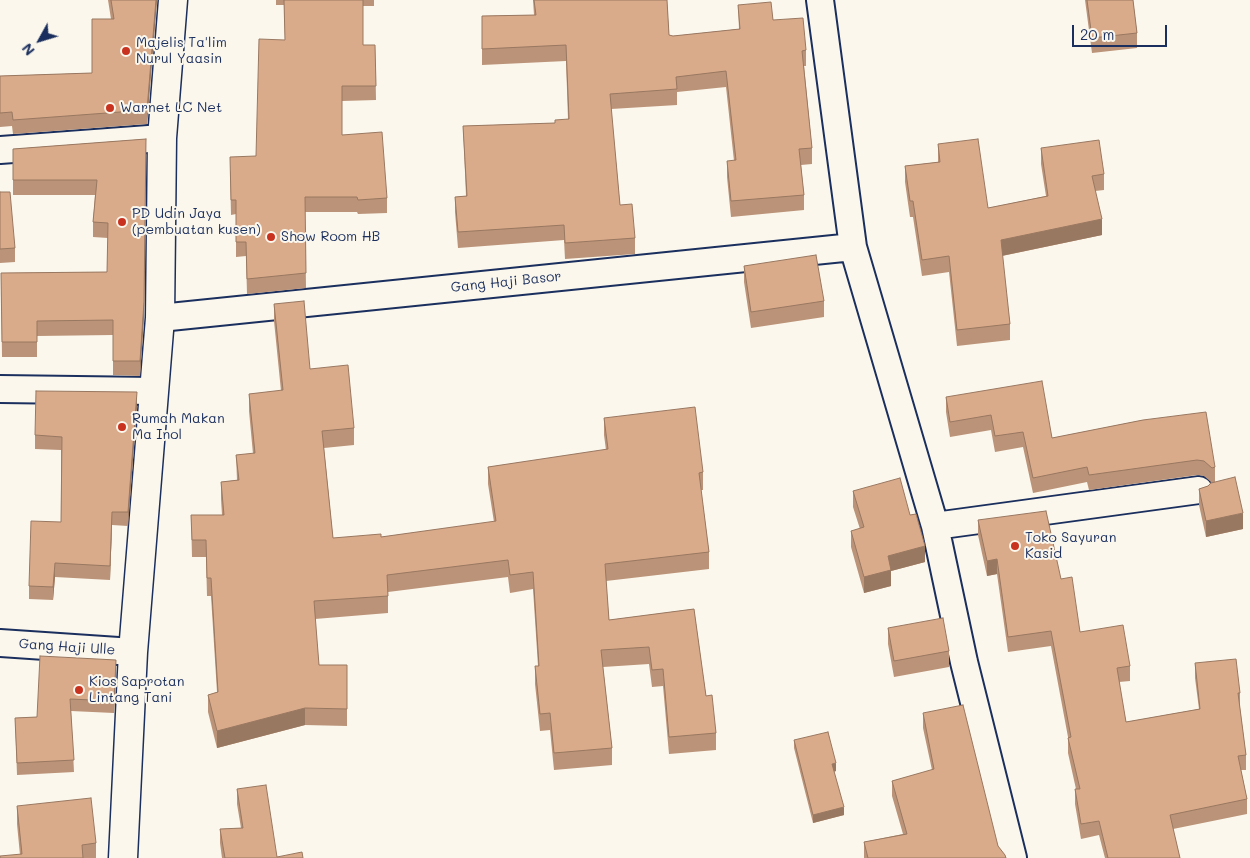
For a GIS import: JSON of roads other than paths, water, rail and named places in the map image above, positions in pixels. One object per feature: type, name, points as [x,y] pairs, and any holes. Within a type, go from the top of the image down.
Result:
[{"type":"street","points":[[122,858],[133,652],[160,318],[162,138],[174,0]]},
{"type":"street","points":[[820,0],[852,246],[935,526],[964,662],[1013,858]]},
{"type":"street","points":[[0,150],[162,138]]},
{"type":"street","name":"Gang Haji Basor","points":[[160,318],[852,246]]},
{"type":"street","points":[[0,389],[154,391]]},
{"type":"street","points":[[935,526],[1199,490]]},
{"type":"street","name":"Gang Haji Ulle","points":[[0,642],[133,652]]},
{"type":"place","name":"Majelis Ta'lim Nurul Yaasin","points":[[126,51]]},
{"type":"place","name":"Warnet LC Net","points":[[110,108]]},
{"type":"place","name":"PD Udin Jaya (pembuatan kusen)","points":[[122,222]]},
{"type":"place","name":"Show Room HB","points":[[271,237]]},
{"type":"place","name":"Rumah Makan Ma Inol","points":[[122,427]]},
{"type":"place","name":"Toko Sayuran Kasid","points":[[1015,546]]},
{"type":"place","name":"Kios Saprotan Lintang Tani","points":[[79,690]]}]
